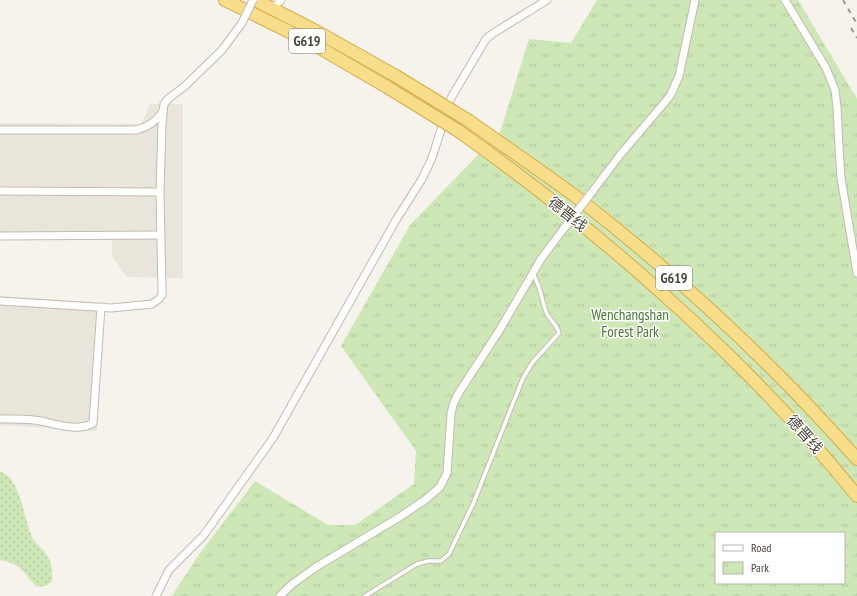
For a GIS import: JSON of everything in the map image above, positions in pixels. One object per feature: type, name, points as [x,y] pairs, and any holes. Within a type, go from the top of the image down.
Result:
[{"type":"highway","name":"德晋线","points":[[225,0],[308,42],[387,87],[457,130],[527,181],[636,270],[748,373],[788,415],[857,496]]},
{"type":"highway","name":"德晋线","points":[[254,0],[276,4],[396,76],[469,121],[573,195],[686,288],[772,369],[822,420],[857,459]]},
{"type":"street","points":[[0,301],[111,308],[152,304],[159,299],[162,295],[160,192],[164,104],[222,50],[242,23],[254,0]]},
{"type":"street","points":[[156,596],[169,570],[204,535],[273,438],[392,227],[422,179],[432,158],[451,98],[486,39],[547,0]]},
{"type":"street","points":[[280,596],[307,574],[398,518],[425,500],[442,485],[447,473],[451,414],[471,372],[499,331],[541,259],[620,155],[665,102],[672,91],[679,76],[684,56],[694,0]]},
{"type":"street","points":[[785,0],[826,68],[835,90],[841,178],[857,273]]},
{"type":"street","points":[[0,130],[136,130],[155,121],[163,111]]},
{"type":"street","points":[[0,191],[160,192]]},
{"type":"street","points":[[0,236],[161,235]]},
{"type":"street","points":[[0,418],[41,421],[57,425],[85,427],[93,423],[101,307]]},
{"type":"lane","points":[[365,596],[417,564],[428,561],[441,561],[449,554],[473,504],[523,378],[532,363],[559,333],[557,327],[547,313],[538,283],[532,273]]},
{"type":"shaded area","points":[[150,104],[183,104],[183,278],[127,277],[112,256],[112,240],[0,240],[0,123],[141,124]]},
{"type":"shaded area","points":[[0,296],[104,303],[97,431],[0,425]]},
{"type":"green space","name":"Wenchangshan Forest Park","points":[[597,0],[798,0],[857,99],[857,596],[172,596],[197,557],[255,481],[328,525],[355,525],[414,484],[416,451],[341,346],[410,225],[500,132],[529,39],[571,43]]},
{"type":"green space","points":[[0,471],[9,477],[18,492],[32,537],[45,552],[49,560],[52,568],[52,581],[46,586],[37,587],[18,566],[7,561],[0,560]]},
{"type":"railway","points":[[843,0],[857,24]]},
{"type":"railway","points":[[851,28],[857,38]]}]
